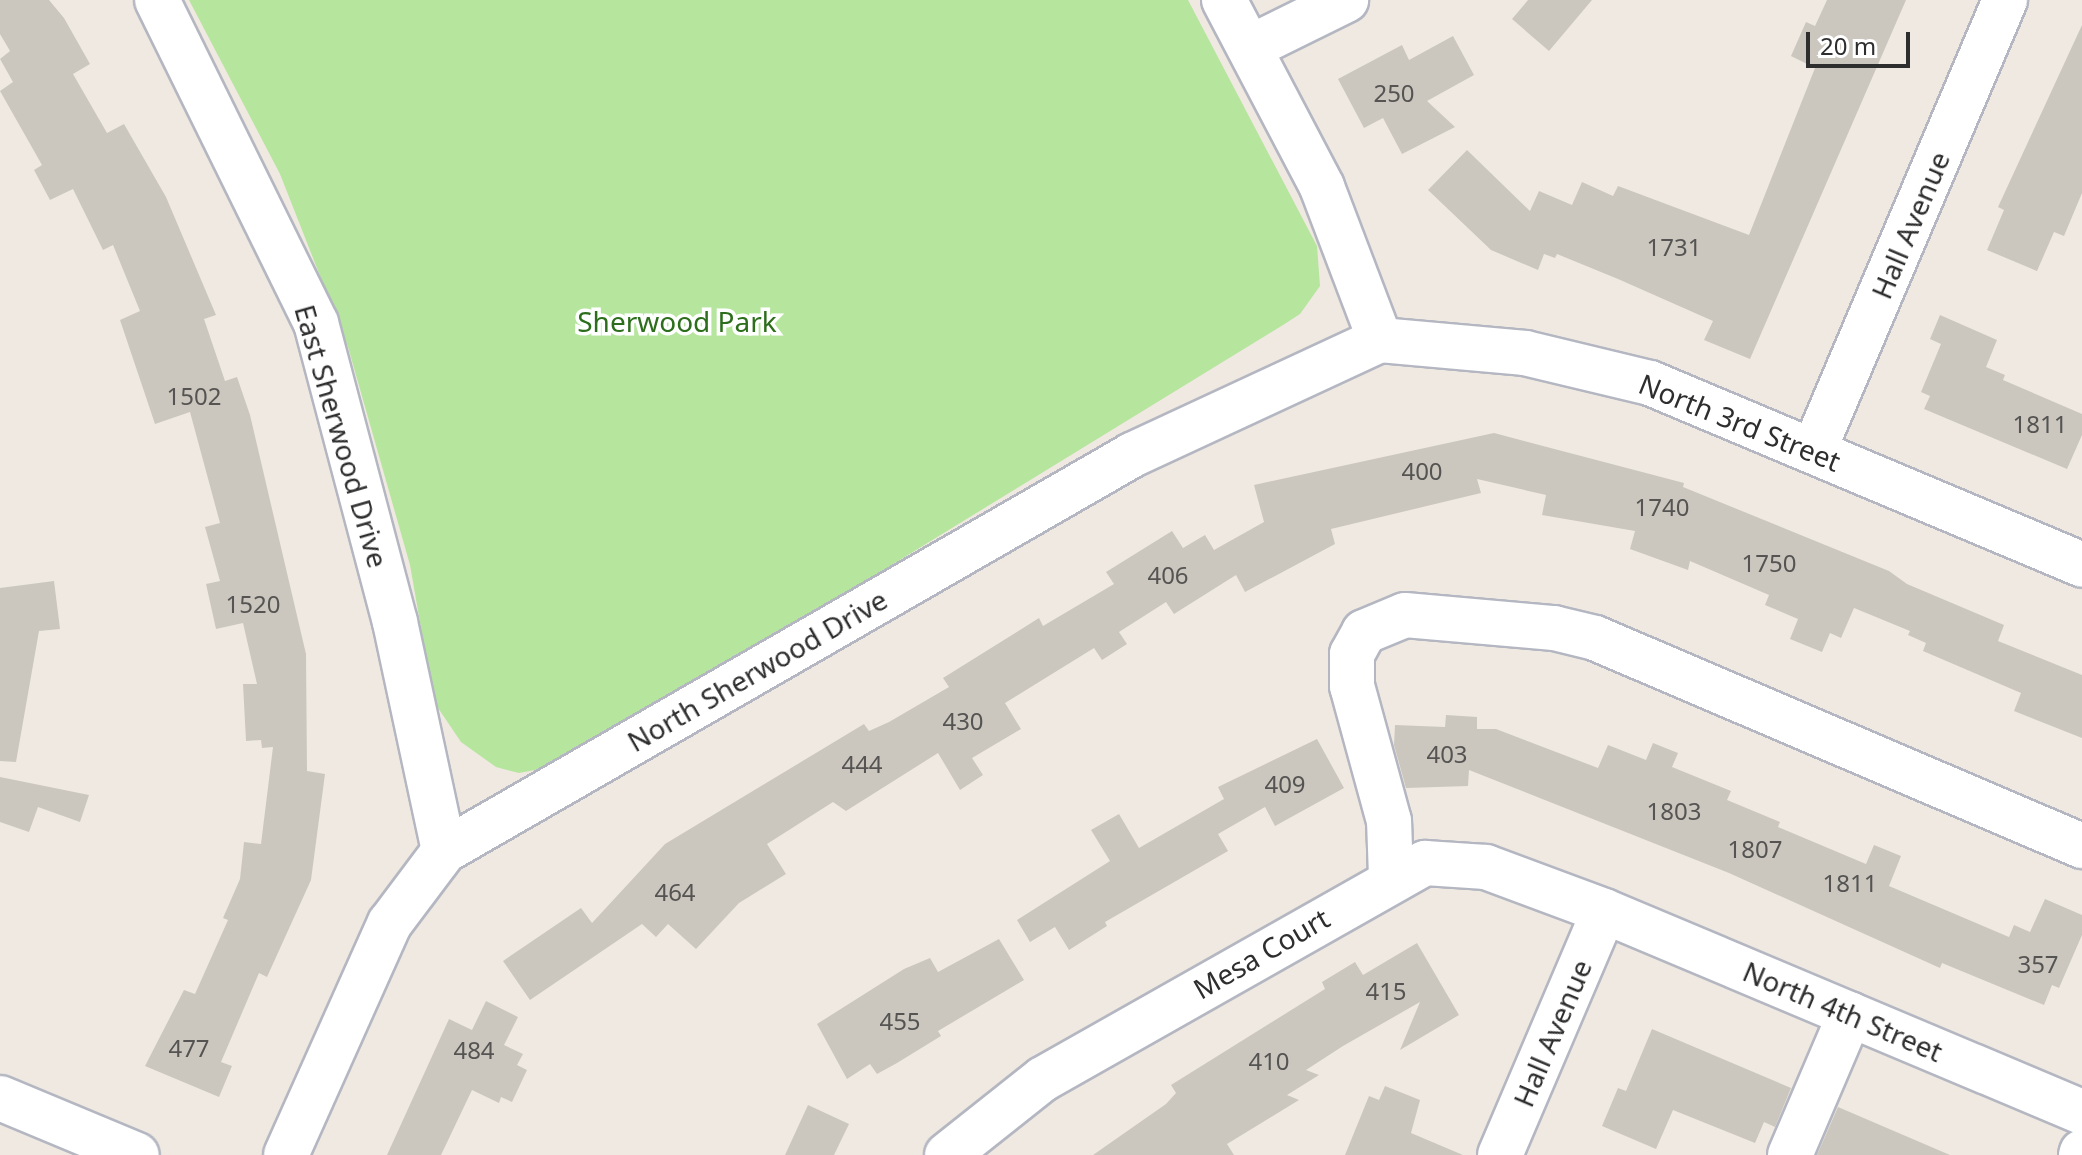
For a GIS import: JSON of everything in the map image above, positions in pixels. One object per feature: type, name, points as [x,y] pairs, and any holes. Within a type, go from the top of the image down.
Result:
[{"type":"street","name":"East Sherwood Drive","points":[[157,0],[316,323],[395,622],[444,851]]},
{"type":"street","points":[[1224,0],[1253,46],[1322,187],[1380,340]]},
{"type":"street","points":[[1253,46],[1346,0]]},
{"type":"street","name":"Hall Avenue","points":[[1814,450],[2005,0]]},
{"type":"street","name":"North Sherwood Drive","points":[[286,1155],[390,923],[444,851],[1132,455],[1380,340]]},
{"type":"street","name":"North 3rd Street","points":[[1380,340],[1525,353],[1650,383],[2082,565]]},
{"type":"street","points":[[1391,877],[1389,821],[1352,686],[1352,654],[1364,632],[1405,615],[1554,628],[1595,638],[2082,846]]},
{"type":"street","name":"Mesa Court","points":[[947,1155],[1043,1079],[1391,877],[1425,863],[1486,867],[1604,911]]},
{"type":"street","name":"Hall Avenue","points":[[1500,1155],[1604,911]]},
{"type":"street","name":"North 4th Street","points":[[1604,911],[2082,1112]]},
{"type":"street","points":[[1790,1155],[1850,1014]]},
{"type":"street","points":[[0,1098],[137,1155]]},
{"type":"green space","name":"Sherwood Park","points":[[189,0],[1188,0],[1317,246],[1320,286],[1300,314],[1283,325],[567,764],[519,773],[496,767],[461,742],[434,702],[410,565],[348,347],[280,174]]},
{"type":"building","points":[[0,0],[49,0],[64,18],[90,64],[73,74],[107,133],[124,124],[166,197],[216,315],[204,319],[225,381],[237,377],[250,415],[306,654],[307,771],[325,774],[311,880],[267,977],[259,973],[221,1062],[232,1066],[219,1097],[145,1066],[184,990],[195,994],[228,920],[223,918],[240,879],[244,842],[261,844],[273,747],[262,748],[261,740],[246,741],[243,684],[257,684],[243,623],[216,629],[206,584],[220,581],[205,527],[220,523],[190,412],[155,424],[120,320],[140,311],[113,245],[103,250],[73,189],[50,200],[34,170],[42,165],[0,91],[13,82],[0,59],[10,51],[0,34]]},
{"type":"building","points":[[1528,0],[1592,0],[1549,51],[1512,19]]},
{"type":"building","points":[[1827,0],[1906,0],[1750,359],[1704,340],[1713,321],[1618,279],[1557,254],[1555,258],[1544,254],[1538,270],[1491,250],[1428,190],[1467,150],[1530,211],[1539,191],[1572,205],[1582,182],[1613,196],[1618,186],[1749,235],[1815,68],[1791,56],[1806,22],[1815,26]]},
{"type":"building","points":[[2082,25],[2082,193],[2064,236],[2054,232],[2037,271],[1987,250],[2004,210],[1998,207]]},
{"type":"building","points":[[1453,36],[1474,75],[1427,101],[1455,127],[1402,154],[1383,118],[1364,128],[1338,79],[1402,45],[1409,60]]},
{"type":"building","points":[[1940,315],[1997,340],[1986,367],[2005,375],[2003,380],[2082,414],[2082,435],[2067,469],[1924,409],[1930,396],[1921,392],[1941,344],[1930,339]]},
{"type":"building","points":[[1494,433],[1684,483],[1683,487],[1889,571],[1907,584],[2004,625],[1998,641],[2082,675],[2082,738],[2014,711],[2021,693],[1923,651],[1926,643],[1908,635],[1910,631],[1854,608],[1841,638],[1830,633],[1822,652],[1790,639],[1798,619],[1765,605],[1769,595],[1690,561],[1688,570],[1630,549],[1635,531],[1542,515],[1546,495],[1477,479],[1481,493],[1331,529],[1335,544],[1245,592],[1236,575],[1174,614],[1166,602],[1119,632],[1127,644],[1102,660],[1094,648],[1005,703],[1021,729],[972,758],[983,775],[960,790],[938,753],[846,811],[833,802],[767,844],[786,874],[739,903],[696,949],[668,924],[656,937],[642,924],[530,1000],[503,961],[581,908],[592,923],[665,844],[864,724],[869,731],[949,687],[943,678],[1039,618],[1043,626],[1114,584],[1106,572],[1172,531],[1183,548],[1205,535],[1214,550],[1264,522],[1254,485]]},
{"type":"building","points":[[54,581],[60,629],[39,631],[16,762],[0,761],[0,588]]},
{"type":"building","points":[[1446,715],[1477,717],[1477,729],[1496,729],[1598,768],[1608,745],[1646,760],[1653,743],[1678,753],[1672,767],[1731,791],[1727,800],[1780,822],[1778,827],[1866,864],[1874,845],[1901,856],[1889,886],[2009,937],[2014,925],[2030,932],[2045,899],[2082,915],[2082,935],[2059,988],[2052,985],[2044,1005],[1942,963],[1940,968],[1729,873],[1469,770],[1468,786],[1406,788],[1394,745],[1395,725],[1445,727]]},
{"type":"building","points":[[1317,739],[1344,788],[1275,826],[1265,807],[1218,834],[1228,851],[1105,922],[1107,926],[1069,950],[1055,927],[1030,942],[1017,920],[1110,861],[1091,830],[1119,814],[1139,848],[1224,799],[1218,787]]},
{"type":"building","points":[[0,777],[89,795],[80,822],[38,807],[29,832],[0,822]]},
{"type":"building","points":[[999,939],[1024,980],[938,1031],[941,1036],[897,1063],[877,1074],[870,1064],[847,1079],[817,1024],[904,969],[930,958],[938,972]]},
{"type":"building","points":[[1417,943],[1459,1015],[1400,1050],[1420,1002],[1343,1046],[1306,1070],[1319,1075],[1287,1095],[1299,1100],[1227,1144],[1234,1155],[1093,1155],[1166,1104],[1176,1093],[1171,1085],[1325,989],[1322,982],[1355,962],[1363,975]]},
{"type":"building","points":[[486,1001],[518,1017],[504,1045],[523,1054],[517,1065],[527,1070],[512,1102],[501,1097],[499,1103],[472,1090],[441,1155],[387,1155],[449,1019],[472,1030]]},
{"type":"building","points":[[1652,1029],[1791,1088],[1775,1127],[1764,1122],[1755,1143],[1673,1110],[1656,1149],[1602,1126],[1618,1088],[1626,1091]]},
{"type":"building","points":[[1385,1086],[1420,1100],[1411,1133],[1463,1155],[1345,1155],[1369,1096],[1379,1100]]},
{"type":"building","points":[[808,1105],[849,1124],[834,1155],[785,1155]]},
{"type":"building","points":[[1838,1107],[1950,1155],[1817,1155]]}]
